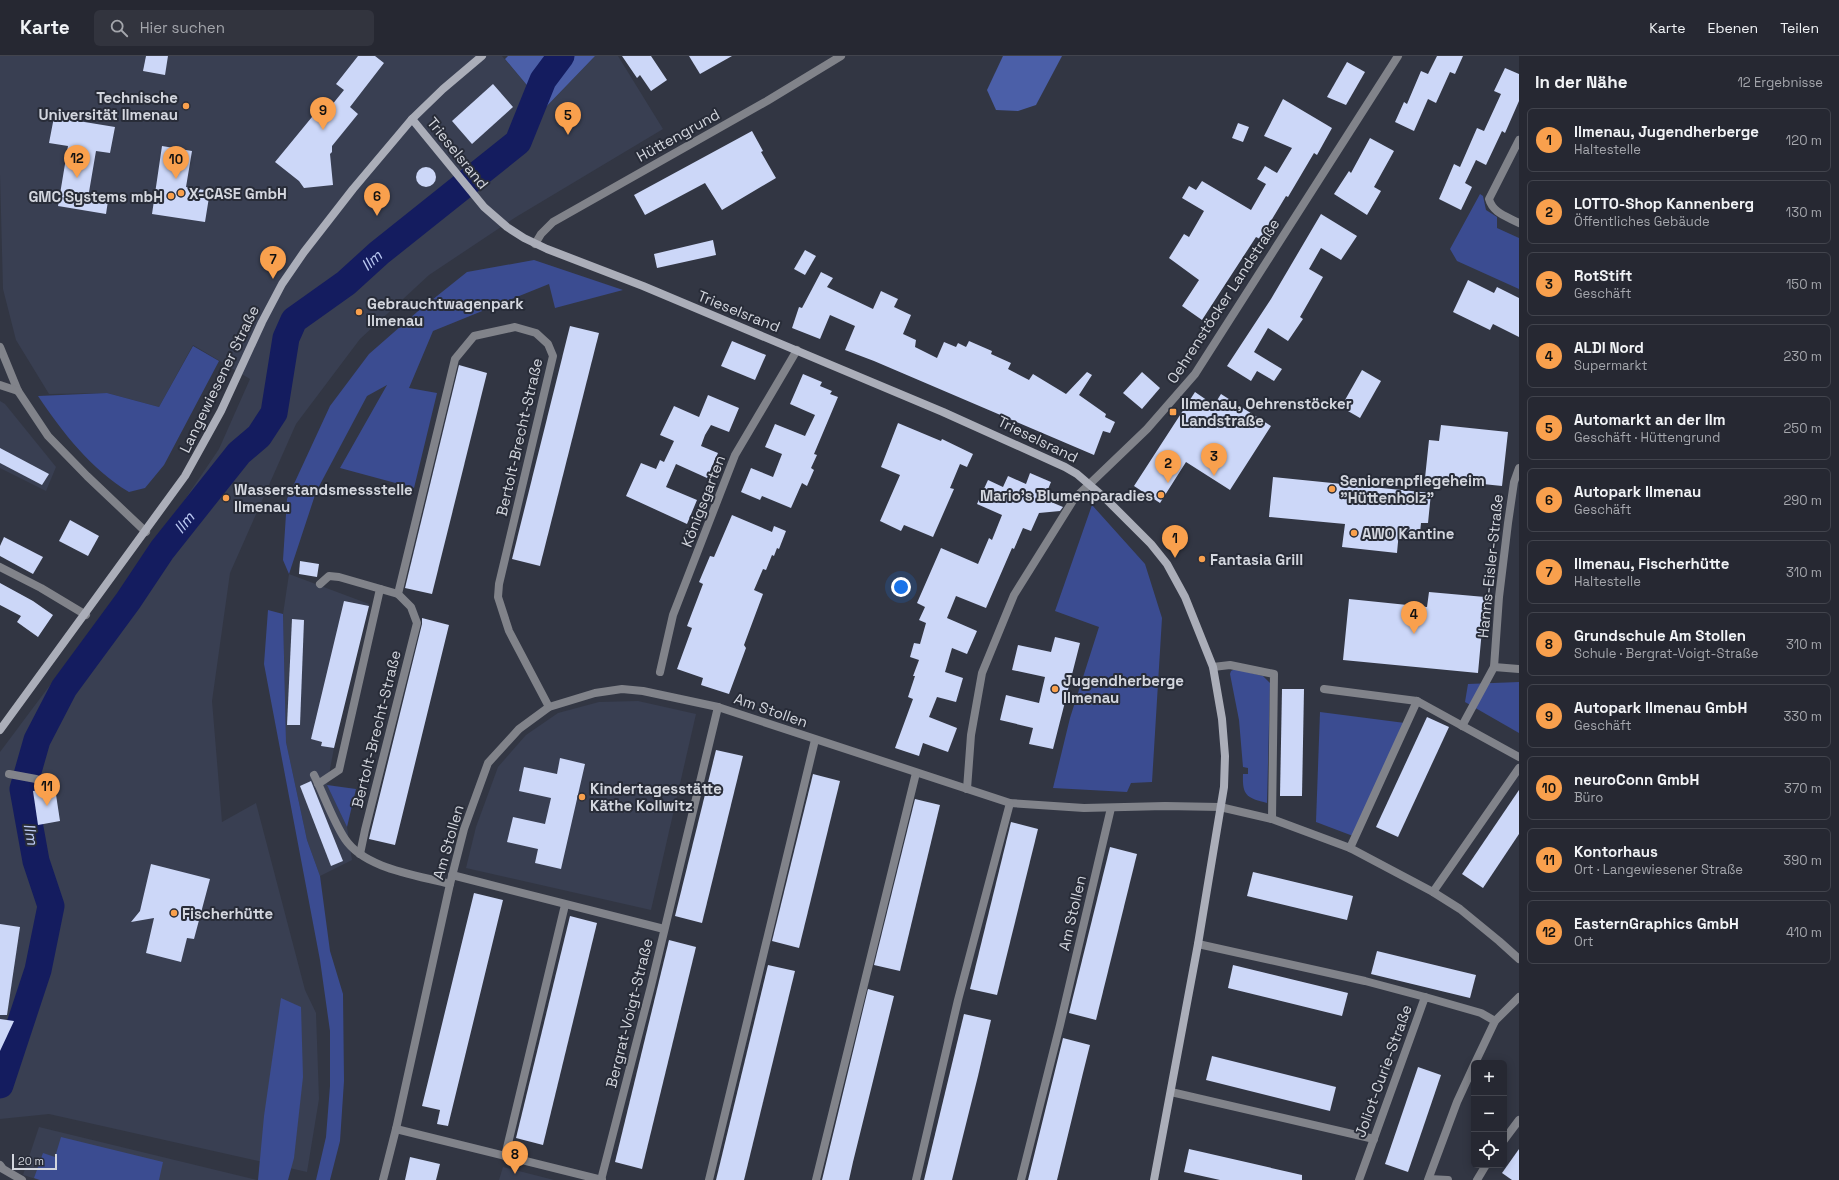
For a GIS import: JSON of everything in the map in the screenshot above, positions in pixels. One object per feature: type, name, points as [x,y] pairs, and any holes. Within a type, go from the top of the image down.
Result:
[{"type":"street","name":"Langewiesener Straße","points":[[0,730],[86,615],[185,476],[221,411],[262,322],[282,284],[317,234],[412,119],[443,89],[482,56]]},
{"type":"street","name":"Hüttengrund","points":[[535,244],[541,234],[553,222],[767,101],[841,56]]},
{"type":"street","name":"Oehrenstöcker Landstraße","points":[[967,789],[971,735],[982,673],[1014,595],[1074,499],[1147,429],[1195,374],[1398,56]]},
{"type":"street","name":"Trieselsrand","points":[[412,119],[484,207],[507,227],[535,244],[797,350],[1004,438],[1065,467],[1090,484],[1151,544],[1167,564],[1185,597],[1213,667],[1222,719],[1225,756],[1224,786],[1198,944],[1154,1180]]},
{"type":"street","points":[[1519,140],[1489,198],[1491,206],[1495,211],[1519,223]]},
{"type":"street","name":"Bertolt-Brecht-Straße","points":[[398,594],[455,359],[474,336],[515,327],[536,333],[548,344],[553,356],[499,584],[498,597],[509,631],[549,707]]},
{"type":"street","points":[[0,347],[18,391],[48,436],[87,476],[146,532]]},
{"type":"street","name":"Königsgarten","points":[[660,672],[673,615],[735,455],[797,350]]},
{"type":"street","points":[[0,385],[18,391]]},
{"type":"street","name":"Hanns-Eisler-Straße","points":[[1462,726],[1494,667],[1499,598],[1508,523],[1514,482],[1519,468]]},
{"type":"street","points":[[0,567],[41,588],[86,615]]},
{"type":"street","name":"Bertolt-Brecht-Straße","points":[[320,584],[329,576],[339,577],[398,594],[412,607],[417,623],[360,854]]},
{"type":"street","name":"Bertolt-Brecht-Straße","points":[[318,784],[339,770],[380,589]]},
{"type":"street","points":[[1213,667],[1230,665],[1274,674],[1272,819]]},
{"type":"street","points":[[1494,667],[1519,669]]},
{"type":"street","name":"Am Stollen","points":[[383,1180],[396,1129],[452,875],[464,829],[488,763],[519,729],[549,707],[595,693],[622,688],[658,693],[718,707],[1010,803],[1112,808],[1165,806],[1220,807],[1272,819],[1314,833],[1350,848],[1433,892],[1460,909],[1499,940],[1519,959]]},
{"type":"street","points":[[1324,689],[1417,701],[1519,757]]},
{"type":"street","points":[[1350,848],[1417,701]]},
{"type":"street","name":"Am Stollen","points":[[664,929],[718,707]]},
{"type":"street","name":"Am Stollen","points":[[709,1180],[815,740]]},
{"type":"street","points":[[1433,892],[1519,768]]},
{"type":"street","points":[[816,1180],[916,773]]},
{"type":"street","points":[[9,774],[36,779]]},
{"type":"street","name":"Bertolt-Brecht-Straße","points":[[314,775],[345,839],[360,854],[381,866],[450,884]]},
{"type":"street","points":[[916,1180],[958,1000],[1010,803]]},
{"type":"street","name":"Am Stollen","points":[[1021,1180],[1112,808]]},
{"type":"street","name":"Bergrat-Voigt-Straße","points":[[396,1129],[602,1180],[664,929],[452,875]]},
{"type":"street","points":[[505,1156],[565,905]]},
{"type":"street","points":[[1198,944],[1365,981],[1424,997]]},
{"type":"street","name":"Joliot-Curie-Straße","points":[[1359,1180],[1424,997],[1481,1013],[1495,1021]]},
{"type":"street","points":[[1477,1060],[1495,1021],[1519,997]]},
{"type":"street","points":[[1448,1180],[1428,1179],[1457,1102],[1471,1072]]},
{"type":"street","points":[[1171,1092],[1374,1139]]},
{"type":"street","points":[[1507,1136],[1519,1120]]},
{"type":"street","points":[[0,1165],[3,1169],[22,1180]]},
{"type":"street","points":[[1477,1180],[1484,1168]]},
{"type":"shaded area","points":[[0,56],[502,56],[531,90],[542,111],[595,56],[618,56],[663,129],[516,217],[429,275],[360,339],[296,424],[230,573],[212,701],[222,822],[256,803],[305,990],[316,1013],[319,1099],[307,1172],[49,1114],[0,1119],[0,752],[148,554],[219,449],[250,379],[193,345],[159,407],[107,393],[49,394],[16,340],[3,289],[0,174]]},
{"type":"shaded area","points":[[508,56],[595,56],[542,111],[531,90],[505,59]]},
{"type":"shaded area","points":[[1003,56],[1062,56],[1036,105],[1018,111],[996,110],[987,90]]},
{"type":"shaded area","points":[[1480,194],[1483,196],[1486,210],[1497,217],[1497,228],[1519,238],[1519,289],[1457,261],[1450,249]]},
{"type":"shaded area","points":[[534,260],[623,290],[555,308],[549,284],[433,331],[409,388],[437,393],[414,488],[340,468],[387,385],[367,396],[316,492],[289,574],[283,560],[287,499],[330,406],[369,354],[417,312],[467,272]]},
{"type":"shaded area","points":[[193,346],[219,361],[164,465],[145,488],[129,492],[103,473],[90,461],[57,423],[38,396],[107,393],[159,407]]},
{"type":"shaded area","points":[[0,401],[5,404],[56,467],[46,491],[0,468]]},
{"type":"shaded area","points":[[1092,505],[1145,564],[1162,618],[1152,782],[1131,783],[1127,792],[1053,788],[1070,718],[1099,627],[1055,611]]},
{"type":"shaded area","points":[[289,574],[369,604],[334,748],[327,785],[347,827],[352,860],[320,876],[307,840],[286,742],[283,614]]},
{"type":"shaded area","points":[[268,610],[283,614],[286,742],[307,840],[320,876],[330,951],[343,994],[344,1081],[340,1141],[330,1180],[316,1180],[326,1137],[330,1086],[330,1031],[320,960],[264,664]]},
{"type":"shaded area","points":[[1235,669],[1263,676],[1270,683],[1267,803],[1250,797],[1245,792],[1243,774],[1248,774],[1248,768],[1243,767],[1239,720],[1230,674],[1231,671]]},
{"type":"shaded area","points":[[1519,682],[1519,733],[1465,702],[1468,684]]},
{"type":"shaded area","name":"Kindertagesstätte Käthe Kollwitz","points":[[638,701],[696,714],[651,910],[466,868],[476,827],[498,767],[526,735],[558,713],[599,702]]},
{"type":"shaded area","points":[[1320,712],[1405,723],[1353,836],[1316,822]]},
{"type":"shaded area","points":[[327,785],[356,789],[347,827]]},
{"type":"shaded area","points":[[281,998],[301,1007],[303,1077],[294,1158],[288,1180],[258,1180],[264,1116]]},
{"type":"shaded area","points":[[39,1127],[257,1180],[39,1180],[23,1175]]},
{"type":"shaded area","points":[[61,1137],[163,1162],[159,1180],[40,1180],[34,1178],[43,1153],[55,1157]]},
{"type":"shaded area","points":[[503,1167],[554,1180],[499,1180]]},
{"type":"building","points":[[146,56],[168,56],[165,75],[143,71]]},
{"type":"building","points":[[358,56],[375,56],[384,63],[350,107],[358,114],[332,146],[332,152],[330,154],[333,185],[304,188],[299,181],[275,162],[321,106],[327,111],[344,90],[336,84]]},
{"type":"building","points":[[622,56],[651,56],[667,80],[651,91],[640,75],[637,78]]},
{"type":"building","points":[[689,56],[732,56],[700,74]]},
{"type":"building","points":[[1437,56],[1463,56],[1455,74],[1450,72],[1436,103],[1428,99],[1414,131],[1395,122],[1404,102],[1407,104],[1421,71],[1428,74]]},
{"type":"building","points":[[1347,62],[1365,72],[1346,105],[1327,97]]},
{"type":"building","points":[[1505,68],[1519,74],[1519,101],[1505,133],[1502,131],[1486,165],[1476,160],[1465,183],[1472,187],[1461,210],[1439,199],[1454,164],[1460,167],[1477,128],[1484,131],[1501,94],[1494,91]]},
{"type":"building","points":[[493,84],[513,107],[472,144],[452,121]]},
{"type":"building","points":[[1283,99],[1332,128],[1317,155],[1314,153],[1288,197],[1286,196],[1260,239],[1256,237],[1202,320],[1182,306],[1199,280],[1169,258],[1184,234],[1189,237],[1204,211],[1182,198],[1189,186],[1196,190],[1202,181],[1251,210],[1266,184],[1257,179],[1265,166],[1277,173],[1292,148],[1264,136]]},
{"type":"building","points":[[54,117],[115,127],[110,153],[96,151],[88,198],[108,201],[106,214],[58,206],[68,146],[49,143]]},
{"type":"building","points":[[1238,123],[1249,127],[1243,142],[1232,138]]},
{"type":"building","points":[[752,131],[763,151],[761,152],[776,178],[722,210],[705,183],[645,215],[634,195]]},
{"type":"building","points":[[1370,138],[1394,151],[1374,187],[1381,191],[1367,215],[1334,194],[1349,171],[1351,173]]},
{"type":"building","points":[[162,146],[192,151],[186,187],[210,191],[205,222],[152,214]]},
{"type":"building","points":[[422,167],[430,167],[436,173],[436,181],[430,187],[422,187],[416,181],[416,173]]},
{"type":"building","points":[[1321,214],[1357,236],[1341,260],[1321,248],[1309,269],[1323,277],[1300,317],[1303,319],[1288,341],[1268,328],[1254,352],[1282,369],[1274,381],[1257,371],[1251,381],[1227,366],[1271,299]]},
{"type":"building","points":[[713,240],[716,255],[657,268],[654,254]]},
{"type":"building","points":[[805,250],[816,256],[805,275],[794,269]]},
{"type":"building","points":[[821,272],[833,278],[827,287],[873,309],[881,291],[898,299],[894,307],[911,315],[903,334],[916,340],[915,347],[937,358],[944,342],[956,347],[958,343],[966,347],[969,341],[992,351],[991,354],[1011,363],[1008,369],[1029,380],[1033,374],[1066,394],[1087,372],[1092,375],[1079,395],[1106,414],[1105,417],[1115,422],[1110,433],[1103,431],[1094,455],[845,350],[855,326],[830,315],[820,339],[792,328],[799,307],[802,308]]},
{"type":"building","points":[[1468,280],[1494,293],[1497,287],[1519,298],[1519,337],[1493,324],[1490,330],[1453,312]]},
{"type":"building","points":[[570,326],[599,333],[540,566],[512,559]]},
{"type":"building","points":[[732,341],[766,355],[755,380],[721,366]]},
{"type":"building","points":[[459,365],[487,373],[432,594],[405,588]]},
{"type":"building","points":[[1362,370],[1381,381],[1360,418],[1341,407]]},
{"type":"building","points":[[1142,372],[1160,388],[1142,409],[1123,393]]},
{"type":"building","points":[[803,374],[822,382],[820,386],[832,391],[830,394],[838,397],[814,454],[817,455],[811,468],[814,470],[807,486],[802,483],[791,508],[762,496],[760,500],[741,492],[751,468],[773,477],[782,454],[765,447],[775,424],[805,436],[815,415],[790,404]]},
{"type":"building","points":[[1195,392],[1214,405],[1221,394],[1271,426],[1230,490],[1186,462],[1160,503],[1134,486]]},
{"type":"building","points":[[708,395],[739,408],[729,432],[711,425],[705,435],[701,446],[718,453],[707,478],[676,464],[666,487],[697,500],[687,524],[626,496],[641,463],[656,469],[660,460],[664,462],[674,441],[660,435],[674,406],[699,417]]},
{"type":"building","points":[[898,423],[941,441],[942,439],[973,454],[967,467],[960,464],[950,488],[954,489],[933,537],[904,525],[901,531],[880,521],[900,475],[881,467]]},
{"type":"building","points":[[1441,425],[1508,432],[1502,486],[1425,478],[1429,440],[1439,441]]},
{"type":"building","points":[[0,448],[49,474],[42,485],[0,463]]},
{"type":"building","points":[[1030,473],[1051,482],[1044,499],[1063,507],[1060,511],[1039,513],[1031,531],[1023,528],[1014,549],[1012,548],[986,608],[956,596],[947,618],[977,631],[967,654],[952,648],[945,672],[963,678],[956,702],[937,697],[929,717],[957,728],[948,752],[923,743],[919,756],[895,748],[913,699],[908,697],[919,660],[910,657],[914,643],[920,644],[926,623],[919,620],[925,607],[917,603],[941,548],[978,564],[989,538],[992,540],[1002,515],[977,504],[988,480],[1003,487],[1008,476],[1026,484]]},
{"type":"building","name":"Seniorenpflegeheim \"Hüttenholz\"","points":[[1273,477],[1431,493],[1428,523],[1421,523],[1420,533],[1399,531],[1397,553],[1342,547],[1345,524],[1269,517]]},
{"type":"building","points":[[732,515],[772,532],[774,526],[786,531],[779,549],[777,548],[774,556],[772,555],[766,570],[763,569],[754,590],[763,594],[744,645],[746,648],[729,694],[701,685],[703,678],[677,669],[692,628],[687,626],[703,584],[699,582],[710,556],[714,557]]},
{"type":"building","points":[[70,520],[99,536],[88,556],[59,541]]},
{"type":"building","points":[[4,537],[43,557],[33,574],[0,556],[0,546]]},
{"type":"building","points":[[300,561],[319,564],[317,577],[299,574]]},
{"type":"building","points":[[0,583],[33,601],[53,615],[38,637],[17,622],[21,616],[0,605]]},
{"type":"building","points":[[1429,592],[1485,597],[1478,673],[1343,660],[1349,599],[1427,607]]},
{"type":"building","points":[[344,601],[369,606],[334,748],[321,746],[322,742],[311,739]]},
{"type":"building","points":[[422,618],[449,625],[395,845],[369,839],[422,624]]},
{"type":"building","points":[[292,619],[304,620],[300,725],[287,725]]},
{"type":"building","name":"Jugendherberge Ilmenau","points":[[1055,637],[1080,643],[1053,749],[1029,744],[1033,728],[1000,720],[1006,695],[1039,703],[1045,677],[1012,670],[1018,645],[1051,652]]},
{"type":"building","points":[[1282,689],[1304,689],[1302,796],[1280,796]]},
{"type":"building","points":[[1427,717],[1449,727],[1398,837],[1376,827]]},
{"type":"building","points":[[716,750],[743,756],[702,923],[675,916]]},
{"type":"building","points":[[560,758],[585,764],[561,869],[535,863],[538,849],[507,842],[513,817],[545,824],[551,798],[519,791],[524,767],[557,774]]},
{"type":"building","points":[[813,774],[840,781],[799,948],[772,941]]},
{"type":"building","points":[[311,781],[343,861],[331,866],[300,786]]},
{"type":"building","points":[[55,788],[60,821],[38,825],[33,791]]},
{"type":"building","points":[[1519,790],[1519,834],[1483,888],[1462,874]]},
{"type":"building","points":[[915,799],[940,805],[900,971],[874,965]]},
{"type":"building","points":[[1011,822],[1038,829],[997,995],[970,989]]},
{"type":"building","points":[[1110,847],[1137,854],[1096,1020],[1069,1013]]},
{"type":"building","name":"Fischerhütte","points":[[151,864],[210,879],[194,939],[187,938],[181,962],[146,953],[154,918],[131,922],[140,911]]},
{"type":"building","points":[[1253,872],[1353,896],[1347,920],[1247,896]]},
{"type":"building","points":[[474,893],[503,900],[448,1126],[437,1124],[440,1110],[422,1106]]},
{"type":"building","points":[[570,916],[597,923],[543,1145],[516,1138]]},
{"type":"building","points":[[0,924],[20,927],[7,1015],[0,1015]]},
{"type":"building","points":[[669,940],[696,947],[642,1169],[615,1162]]},
{"type":"building","points":[[1377,951],[1476,975],[1470,998],[1371,974]]},
{"type":"building","points":[[768,965],[795,971],[744,1180],[716,1180]]},
{"type":"building","points":[[1233,965],[1348,993],[1342,1016],[1228,988]]},
{"type":"building","points":[[868,989],[894,996],[849,1180],[822,1180]]},
{"type":"building","points":[[964,1014],[991,1020],[978,1076],[952,1180],[924,1180]]},
{"type":"building","points":[[0,1019],[14,1021],[0,1051]]},
{"type":"building","points":[[1063,1038],[1090,1045],[1057,1180],[1028,1180]]},
{"type":"building","points":[[1212,1056],[1336,1087],[1330,1111],[1206,1080]]},
{"type":"building","points":[[1418,1067],[1441,1075],[1408,1172],[1385,1164]]},
{"type":"building","points":[[1189,1149],[1302,1175],[1302,1180],[1220,1180],[1184,1172]]},
{"type":"building","points":[[1519,1149],[1519,1180],[1512,1180],[1502,1173]]},
{"type":"building","points":[[410,1157],[440,1164],[436,1180],[405,1180]]},
{"type":"waterway","name":"Ilm","points":[[0,1085],[38,970],[51,906],[36,861],[23,789],[37,740],[64,688],[128,601],[162,550],[239,453],[259,436],[274,413],[286,338],[294,320],[346,283],[379,253],[518,142],[543,80],[561,56]]},
{"type":"place","name":"Technische Universität Ilmenau","points":[[186,106]]},
{"type":"place","name":"Autopark Ilmenau GmbH","points":[[323,130]]},
{"type":"place","name":"Automarkt an der Ilm","points":[[568,135]]},
{"type":"place","name":"EasternGraphics GmbH","points":[[77,178]]},
{"type":"place","name":"neuroConn GmbH","points":[[176,179]]},
{"type":"place","name":"X-CASE GmbH","points":[[181,193]]},
{"type":"place","name":"GMC Systems mbH","points":[[171,196]]},
{"type":"place","name":"Autopark Ilmenau","points":[[377,216]]},
{"type":"place","name":"Ilmenau, Fischerhütte","points":[[273,279]]},
{"type":"place","name":"Gebrauchtwagenpark Ilmenau","points":[[359,312]]},
{"type":"place","name":"Ilmenau, Oehrenstöcker Landstraße","points":[[1173,412]]},
{"type":"place","name":"RotStift","points":[[1214,476]]},
{"type":"place","name":"LOTTO-Shop Kannenberg","points":[[1168,483]]},
{"type":"place","name":"Seniorenpflegeheim \"Hüttenholz\"","points":[[1332,489]]},
{"type":"place","name":"Mario's Blumenparadies","points":[[1161,495]]},
{"type":"place","name":"Wasserstandsmessstelle Ilmenau","points":[[226,498]]},
{"type":"place","name":"AWO Kantine","points":[[1354,533]]},
{"type":"place","name":"Ilmenau, Jugendherberge","points":[[1175,558]]},
{"type":"place","name":"Fantasia Grill","points":[[1202,559]]},
{"type":"place","name":"ALDI Nord","points":[[1414,634]]},
{"type":"place","name":"Jugendherberge Ilmenau","points":[[1055,689]]},
{"type":"place","name":"Kindertagesstätte Käthe Kollwitz","points":[[582,797]]},
{"type":"place","name":"Kontorhaus","points":[[47,806]]},
{"type":"place","name":"Fischerhütte","points":[[174,913]]},
{"type":"place","name":"Grundschule Am Stollen","points":[[515,1174]]}]
